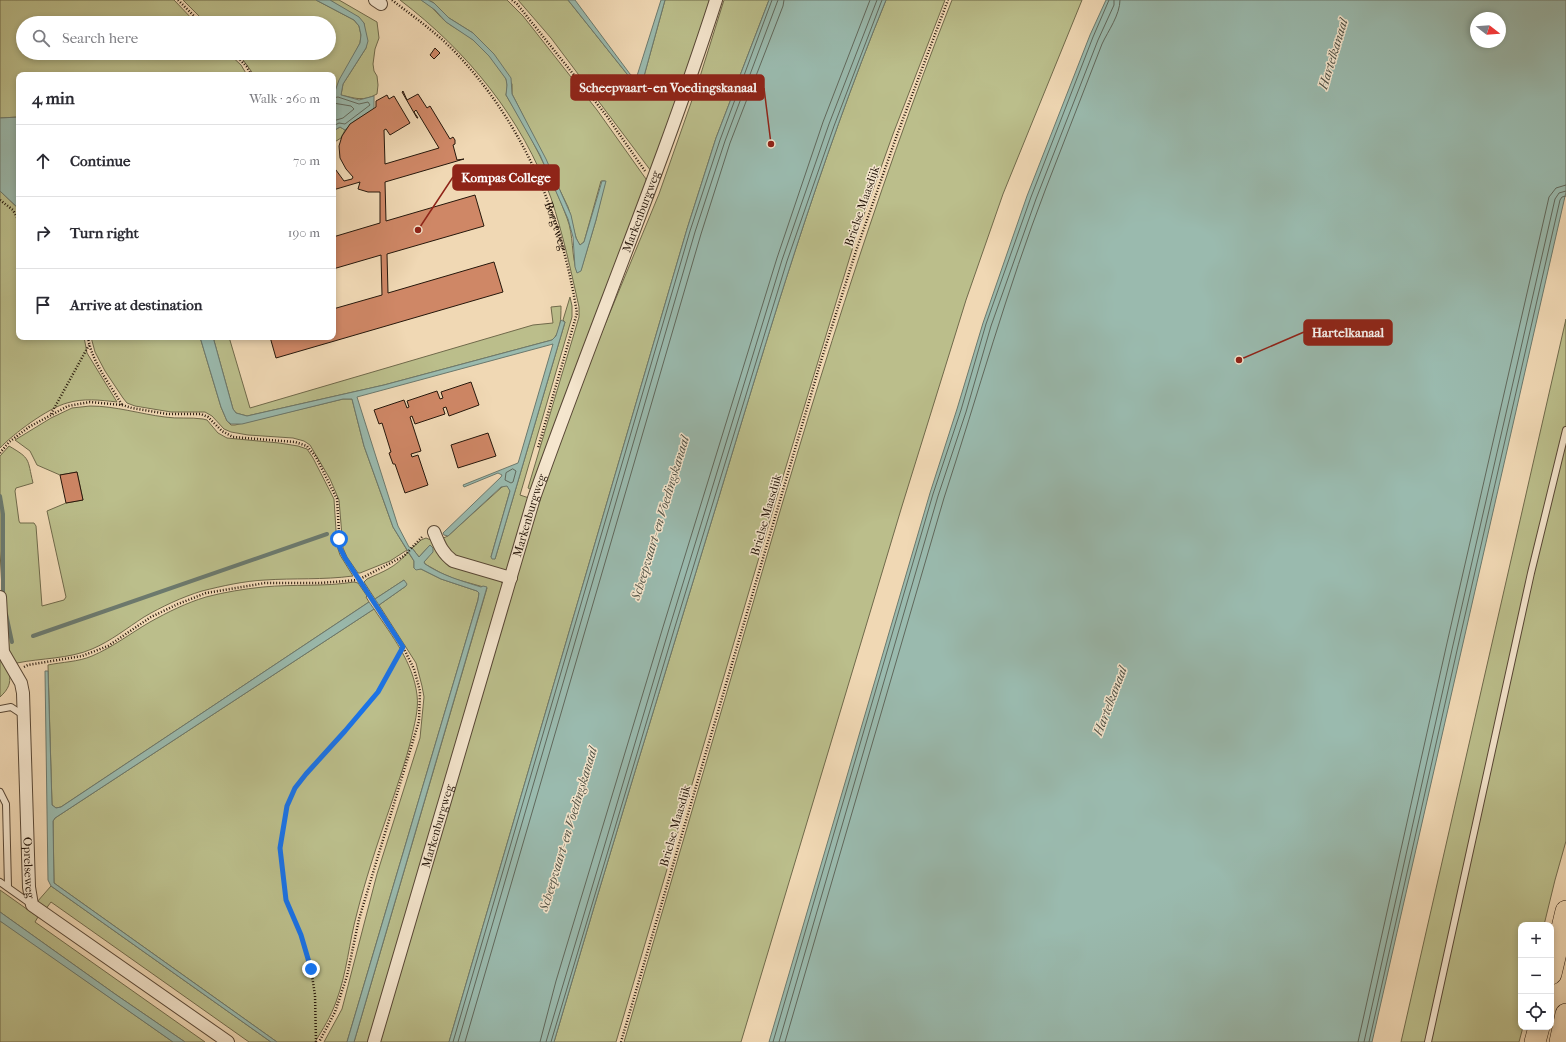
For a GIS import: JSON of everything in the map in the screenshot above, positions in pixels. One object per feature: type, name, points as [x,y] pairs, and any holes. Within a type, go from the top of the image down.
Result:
[{"type":"highway","points":[[1554,961],[1566,911]]},
{"type":"highway","points":[[1560,1042],[1566,1014]]},
{"type":"highway","points":[[1535,1042],[1538,1030]]},
{"type":"street","name":"Markenburgweg","points":[[374,1042],[534,498],[560,425],[653,180],[697,58],[716,0]]},
{"type":"street","points":[[434,532],[441,550],[453,561],[511,578]]},
{"type":"street","name":"Oprelseweg","points":[[0,597],[3,652],[22,683],[23,692],[29,887],[32,905],[228,1042]]},
{"type":"lane","points":[[1428,1042],[1530,581],[1566,430]]},
{"type":"lane","points":[[0,709],[10,707],[23,715]]},
{"type":"lane","points":[[0,792],[6,804],[8,887]]},
{"type":"lane","points":[[0,882],[32,905]]},
{"type":"path","points":[[178,0],[194,16]]},
{"type":"path","points":[[512,0],[522,10],[606,115],[646,174],[653,180]]},
{"type":"path","name":"Brielse Maasdijk","points":[[621,1042],[857,248],[894,142],[948,0]]},
{"type":"path","name":"Borgtweg","points":[[383,1],[434,32],[455,52],[492,96],[532,162],[557,227],[577,313],[536,455]]},
{"type":"path","points":[[240,60],[250,72]]},
{"type":"path","points":[[0,200],[13,210],[16,216]]},
{"type":"path","points":[[88,340],[97,363],[122,405]]},
{"type":"path","points":[[51,415],[89,345]]},
{"type":"path","points":[[0,453],[9,442],[24,430],[68,406],[90,402],[122,405],[167,414],[201,414],[208,417],[222,431],[233,436],[295,442],[307,446],[316,457],[337,499],[340,548],[358,580],[403,647],[414,669],[420,692],[419,721],[359,919],[347,976],[335,1012],[317,1042]]},
{"type":"path","points":[[14,671],[28,665],[82,656],[108,646],[151,617],[206,593],[265,583],[320,583],[358,580],[404,556],[414,544]]},
{"type":"path","points":[[317,1042],[311,969],[301,935],[286,900],[280,848],[287,806],[295,788],[306,774],[378,692],[403,647]]},
{"type":"green space","points":[[0,0],[174,0],[189,16],[16,16],[16,60],[236,60],[245,72],[16,72],[16,117],[0,118]]},
{"type":"green space","points":[[183,0],[316,0],[354,20],[359,26],[361,35],[360,43],[336,91],[336,72],[252,72],[243,60],[336,60],[336,16],[199,16]]},
{"type":"green space","points":[[330,0],[339,0],[377,22],[379,38],[375,49],[373,64],[374,71],[377,76],[377,94],[363,99],[341,95],[343,84],[366,48],[364,23]]},
{"type":"green space","points":[[400,0],[421,0],[428,4],[447,23],[476,43],[500,68],[473,33],[449,18],[434,3],[428,0],[507,0],[523,16],[597,110],[646,179],[647,186],[532,490],[528,488],[579,317],[579,307],[570,266],[551,198],[525,140],[490,88],[470,64],[425,20]],"holes":[[[501,70],[512,84],[512,94],[568,207],[576,238],[580,245],[584,242],[601,181],[605,181],[596,220],[581,270],[577,272],[571,232],[567,218],[540,155],[506,95],[507,81]]]},
{"type":"green space","points":[[518,0],[568,0],[635,84],[633,98],[636,99],[641,87],[665,0],[712,0],[651,171],[551,38]]},
{"type":"green space","points":[[724,0],[769,0],[716,138],[687,229],[449,1042],[380,1042],[556,443],[659,194],[698,83]]},
{"type":"green space","points":[[886,0],[945,0],[893,134],[856,237],[781,483],[616,1042],[554,1042],[635,771],[796,248],[839,123]]},
{"type":"green space","points":[[952,0],[1082,0],[1003,194],[966,300],[902,506],[741,1042],[624,1042],[774,533],[844,302],[896,150]]},
{"type":"green space","points":[[340,127],[345,130],[341,138],[336,141],[336,129]]},
{"type":"green space","points":[[0,191],[16,206],[16,340],[85,340],[87,353],[117,402],[85,400],[73,401],[59,406],[31,422],[0,448]]},
{"type":"green space","points":[[570,297],[572,317],[520,495],[529,498],[508,569],[504,572],[456,559],[441,539],[448,536],[506,485],[510,491],[491,557],[495,559],[565,322],[563,320]]},
{"type":"green space","points":[[561,306],[561,320],[559,329],[552,340],[384,385],[247,416],[236,413],[233,409],[214,340],[230,340],[250,408],[533,325],[553,323],[551,307]]},
{"type":"green space","points":[[1566,319],[1566,841],[1545,922],[1518,922],[1518,1030],[1522,1030],[1519,1042],[1401,1042]]},
{"type":"green space","points":[[92,340],[201,340],[221,407],[227,421],[231,425],[343,399],[352,399],[364,446],[393,527],[407,550],[390,561],[358,573],[347,557],[343,548],[339,500],[330,479],[310,445],[304,441],[293,438],[248,435],[231,432],[224,429],[212,416],[205,412],[171,412],[135,406],[127,403],[105,371],[95,352]]},
{"type":"green space","points":[[90,406],[109,407],[170,418],[203,419],[207,420],[218,433],[227,438],[279,443],[307,449],[334,499],[337,546],[340,555],[353,576],[276,579],[233,584],[202,591],[179,599],[157,610],[92,649],[64,657],[17,663],[13,661],[5,647],[0,551],[0,456],[9,446],[25,457],[29,464],[33,483],[16,488],[15,491],[19,521],[20,523],[34,523],[36,526],[42,606],[64,600],[66,597],[47,511],[66,503],[83,500],[77,472],[60,475],[37,465],[30,451],[15,440],[51,418],[72,408]]},
{"type":"green space","points":[[426,538],[431,540],[437,550],[499,580],[504,585],[369,1042],[354,1042],[487,588],[455,579],[425,564],[424,562],[432,552],[430,545],[419,557],[412,548],[421,540]]},
{"type":"green space","points":[[408,552],[414,561],[414,568],[421,569],[441,579],[477,591],[479,593],[478,600],[347,1042],[324,1042],[342,1009],[377,874],[420,738],[424,697],[416,663],[379,605],[406,586],[404,580],[375,599],[364,582],[394,565]]},
{"type":"green space","points":[[358,583],[367,596],[366,597],[369,602],[61,807],[56,808],[52,805],[48,665],[76,661],[92,656],[150,622],[184,605],[206,597],[263,587]]},
{"type":"green space","points":[[374,609],[401,650],[411,671],[417,695],[416,718],[402,771],[364,888],[354,924],[343,980],[332,1012],[315,1042],[277,1042],[54,883],[53,821],[55,818]]},
{"type":"green space","points":[[0,650],[8,669],[10,680],[9,686],[0,697]]},
{"type":"green space","points":[[51,886],[271,1042],[249,1042],[51,902],[45,910],[37,902]]},
{"type":"green space","points":[[0,890],[38,917],[35,922],[205,1042],[185,1042],[0,912]]},
{"type":"green space","points":[[0,921],[7,925],[173,1042],[0,1042]]},
{"type":"water","points":[[316,0],[330,0],[359,17],[364,23],[368,41],[366,48],[343,84],[341,95],[359,100],[374,96],[374,109],[353,122],[345,130],[340,127],[336,129],[336,88],[339,80],[360,43],[361,35],[359,26],[354,20]]},
{"type":"water","points":[[421,0],[428,0],[434,3],[449,18],[473,33],[494,54],[511,78],[512,94],[546,159],[571,215],[576,238],[580,245],[584,242],[602,181],[606,181],[581,271],[577,273],[575,267],[573,237],[568,219],[540,155],[506,95],[506,79],[489,56],[473,40],[446,22],[435,10]]},
{"type":"water","points":[[568,0],[575,0],[630,74],[636,79],[661,0],[665,0],[641,87],[636,99],[633,99],[635,84]]},
{"type":"water","points":[[769,0],[886,0],[839,123],[796,248],[635,771],[554,1042],[449,1042],[687,229],[716,138]]},
{"type":"water","points":[[1106,0],[1566,0],[1566,192],[1372,1042],[769,1042],[930,493],[983,323],[1027,196],[1090,35]]},
{"type":"water","points":[[16,117],[16,206],[0,191],[0,118]]},
{"type":"water","points":[[561,320],[565,322],[495,559],[492,559],[491,557],[510,491],[507,486],[501,487],[448,536],[444,535],[443,533],[502,475],[498,473],[464,487],[463,485],[518,463],[553,344],[357,397],[398,526],[409,547],[412,548],[419,557],[430,545],[433,548],[433,552],[424,562],[425,564],[453,578],[481,587],[487,587],[354,1042],[347,1042],[479,593],[441,579],[421,569],[416,570],[414,568],[414,561],[393,527],[364,446],[352,399],[343,399],[242,424],[231,424],[227,421],[221,407],[201,340],[214,340],[233,409],[236,413],[247,416],[384,385],[552,340],[556,336]]},
{"type":"water","points":[[404,580],[407,584],[406,586],[379,605],[375,599]]},
{"type":"water","points":[[369,602],[374,609],[55,818],[53,821],[54,883],[277,1042],[271,1042],[51,886],[48,880],[45,671],[48,671],[52,805],[56,808],[61,807]]},
{"type":"water","points":[[0,912],[185,1042],[173,1042],[0,921]]},
{"type":"building","points":[[435,48],[440,53],[434,59],[430,55]]},
{"type":"building","points":[[403,91],[407,100],[418,94],[427,108],[430,106],[450,139],[453,137],[455,140],[455,144],[453,145],[457,160],[464,159],[385,182],[386,221],[475,195],[484,226],[387,254],[388,293],[494,262],[503,292],[276,358],[271,340],[336,340],[336,308],[382,295],[381,255],[336,268],[336,236],[380,223],[380,192],[368,192],[358,189],[360,182],[336,189],[336,170],[344,181],[352,179],[353,177],[346,169],[340,158],[339,146],[342,136],[350,124],[376,107],[376,101],[387,95],[389,99],[394,96],[410,123],[390,135],[386,129],[384,130],[385,164],[439,148],[416,110],[414,112],[417,118],[402,92]]},
{"type":"building","points":[[471,382],[479,405],[449,416],[446,407],[443,408],[445,414],[415,424],[412,416],[410,417],[421,451],[411,454],[412,457],[418,455],[428,485],[405,493],[395,464],[393,464],[389,453],[391,452],[382,423],[379,424],[374,410],[404,400],[407,408],[409,407],[407,401],[437,391],[440,399],[443,398],[441,392]]},
{"type":"building","points":[[488,433],[496,456],[458,468],[451,445]]},
{"type":"building","points":[[77,472],[83,500],[66,503],[60,475]]},
{"type":"waterway","points":[[0,496],[3,514],[3,596]]},
{"type":"waterway","points":[[33,636],[327,534]]},
{"type":"waterway","points":[[6,614],[12,642]]},
{"type":"place","name":"Scheepvaart- en Voedingskanaal","points":[[771,144]]},
{"type":"place","name":"Kompas College","points":[[418,230]]},
{"type":"place","name":"Hartelkanaal","points":[[1239,360]]},
{"type":"route","points":[[311,969],[301,935],[286,900],[280,848],[287,806],[295,788],[306,774],[378,692],[403,647],[358,580],[340,548],[339,539]]}]
